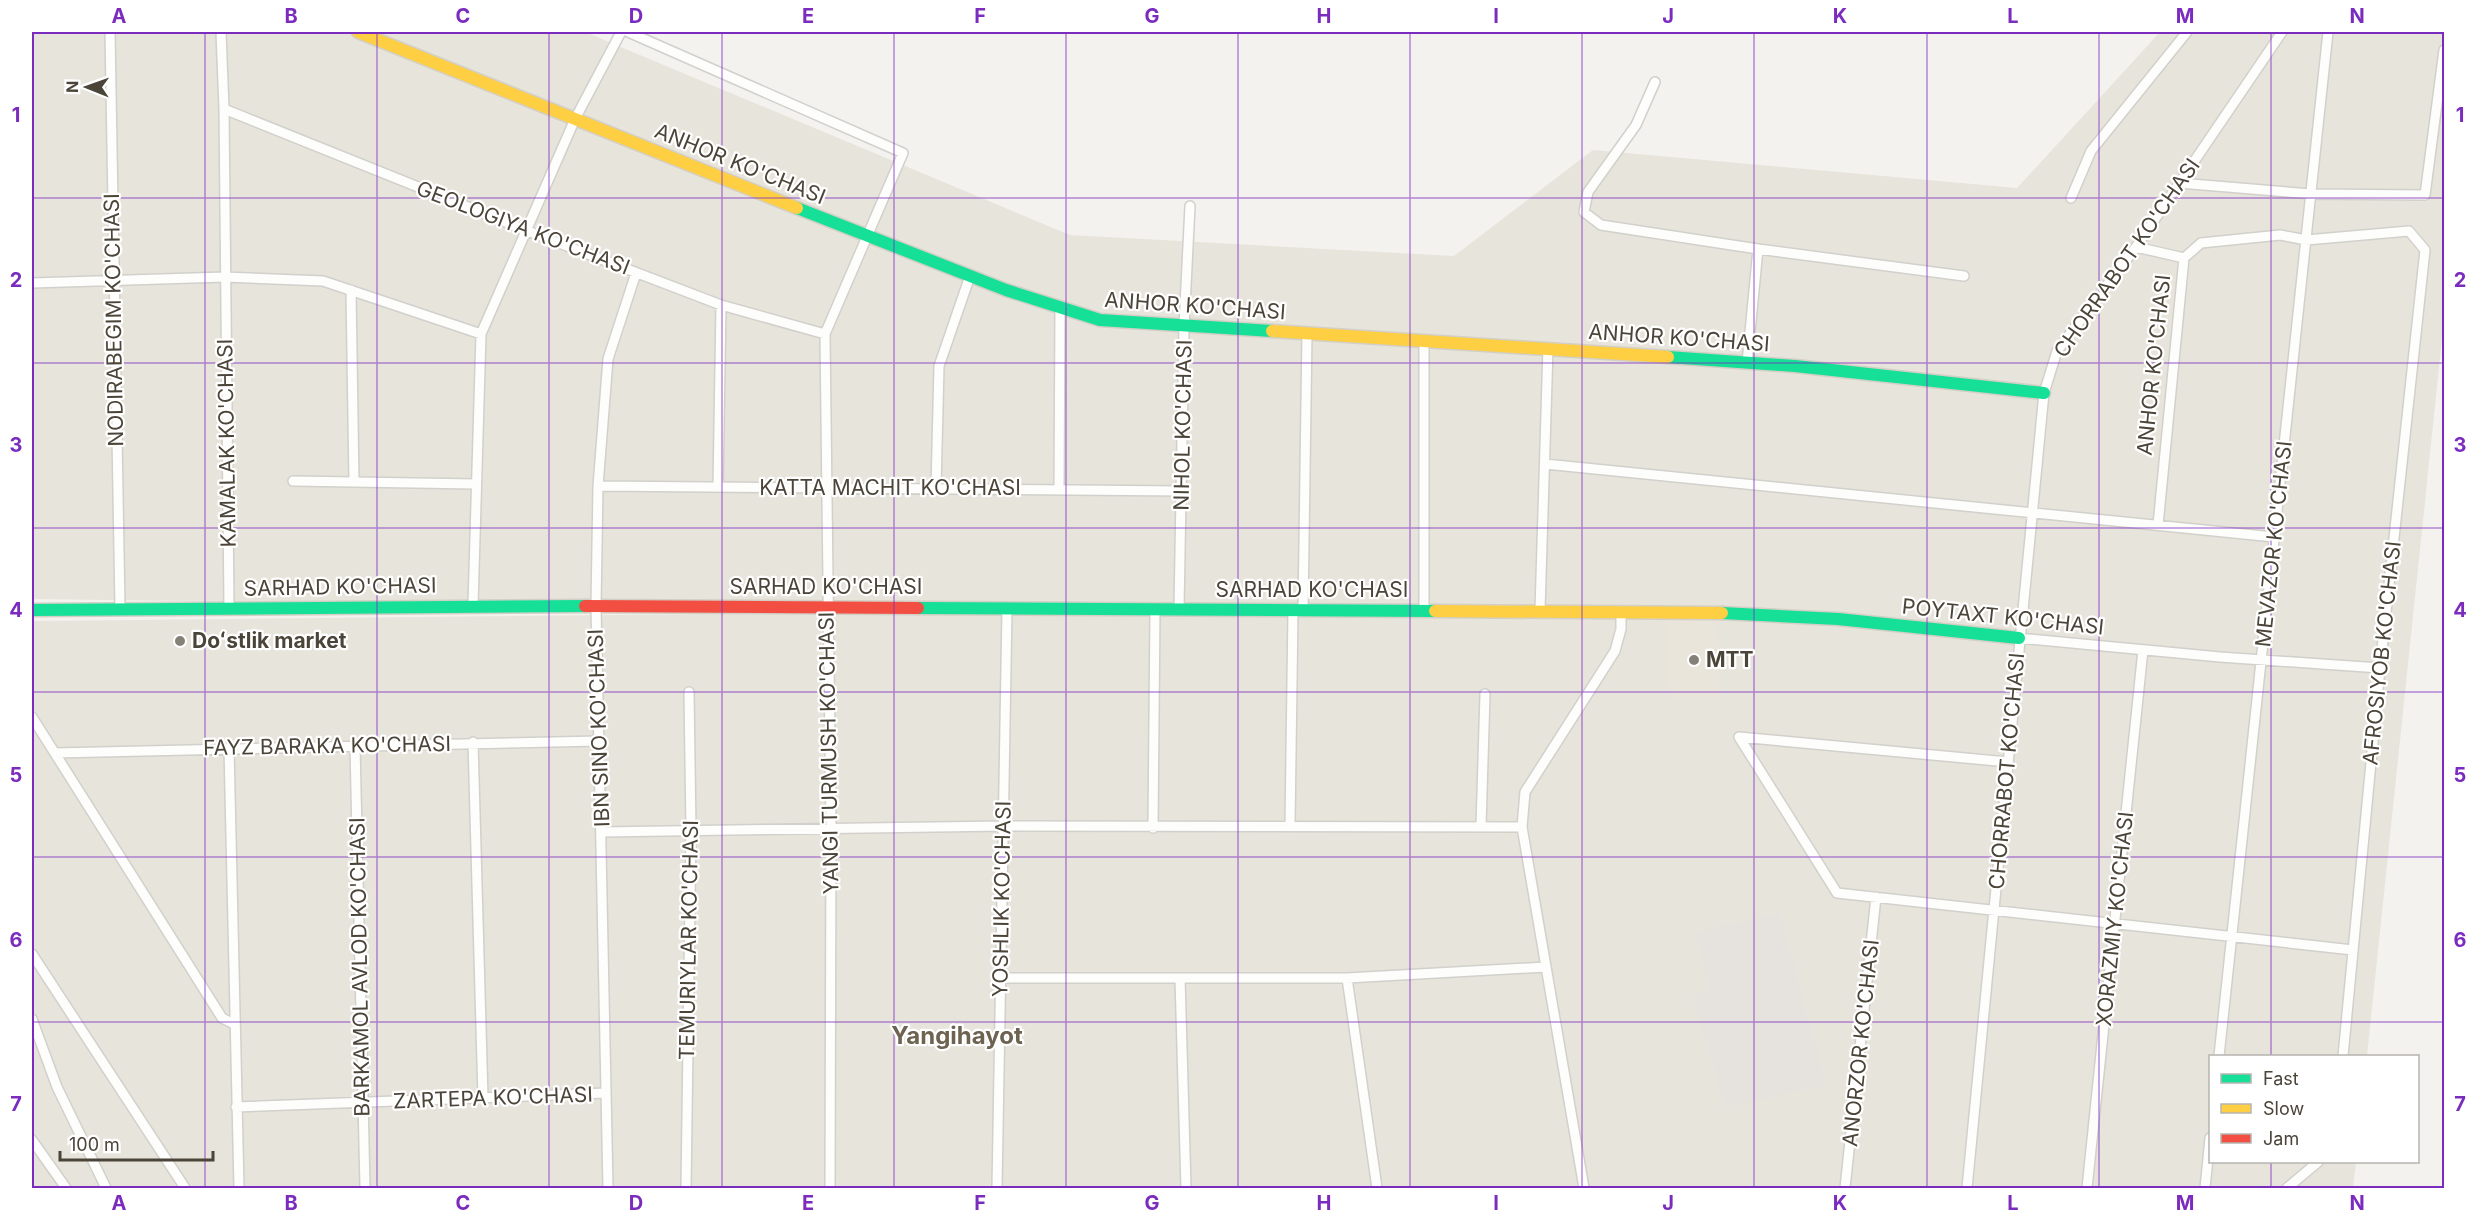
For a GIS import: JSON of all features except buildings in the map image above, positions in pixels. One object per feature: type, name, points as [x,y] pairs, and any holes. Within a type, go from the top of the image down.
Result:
[{"type":"street","name":"NODIRABEGIM KO'CHASI","points":[[110,32],[120,609]]},
{"type":"street","name":"KAMALAK KO'CHASI","points":[[221,32],[224,109],[229,608]]},
{"type":"street","name":"ANHOR KO'CHASI","points":[[358,32],[868,237],[970,276],[1100,320],[1747,363],[2044,393]]},
{"type":"street","points":[[473,605],[481,334],[575,119],[621,32]]},
{"type":"street","name":"YANGI TURMUSH KO'CHASI","points":[[628,32],[903,153],[825,334],[831,828],[830,1188]]},
{"type":"street","points":[[2071,198],[2091,151],[2187,32]]},
{"type":"street","name":"CHORRABOT KO'CHASI","points":[[1967,1188],[2044,393],[2057,351],[2136,247],[2282,32]]},
{"type":"street","name":"MEVAZOR KO'CHASI","points":[[2219,1055],[2263,660],[2328,32]]},
{"type":"street","points":[[2179,183],[2311,194],[2425,195],[2445,50]]},
{"type":"street","points":[[1655,82],[1636,125],[1588,192],[1584,212],[1601,225],[1758,249],[1964,276]]},
{"type":"street","name":"GEOLOGIYA KO'CHASI","points":[[224,109],[525,231],[720,305],[825,334]]},
{"type":"street","name":"NIHOL KO'CHASI","points":[[1179,609],[1184,326],[1190,206]]},
{"type":"street","name":"AFROSIYOB KO'CHASI","points":[[2306,240],[2409,231],[2425,250],[2380,668],[2343,1055]]},
{"type":"street","points":[[2184,258],[2201,243],[2280,235],[2306,240]]},
{"type":"street","name":"ANHOR KO'CHASI","points":[[2136,247],[2184,258],[2158,525]]},
{"type":"street","points":[[1747,363],[1758,249]]},
{"type":"street","name":"IBN SINO KO'CHASI","points":[[608,1188],[596,606],[598,486],[608,358],[636,273]]},
{"type":"street","points":[[936,488],[939,366],[970,276]]},
{"type":"street","points":[[32,283],[225,278],[323,281],[481,334]]},
{"type":"street","points":[[351,290],[354,482]]},
{"type":"street","points":[[718,487],[720,305]]},
{"type":"street","points":[[1059,489],[1060,308]]},
{"type":"street","points":[[1290,825],[1307,333]]},
{"type":"street","points":[[1424,340],[1424,610]]},
{"type":"street","points":[[1540,610],[1548,348]]},
{"type":"street","points":[[1545,464],[2274,537]]},
{"type":"street","points":[[292,481],[476,484]]},
{"type":"street","name":"KATTA MACHIT KO'CHASI","points":[[598,486],[1182,491]]},
{"type":"street","name":"SARHAD KO'CHASI","points":[[32,610],[473,605],[1621,611]]},
{"type":"street","name":"YOSHLIK KO'CHASI","points":[[996,1188],[1007,609]]},
{"type":"street","points":[[1153,828],[1155,609]]},
{"type":"street","points":[[1584,1188],[1522,827],[1525,792],[1615,651],[1621,629],[1621,611]]},
{"type":"street","name":"POYTAXT KO'CHASI","points":[[1621,611],[1813,617],[2143,650],[2380,668]]},
{"type":"street","name":"XORAZMIY KO'CHASI","points":[[2087,1188],[2143,650]]},
{"type":"street","name":"TEMURIYLAR KO'CHASI","points":[[686,1188],[691,830],[689,692]]},
{"type":"street","points":[[1481,826],[1485,694]]},
{"type":"street","points":[[32,717],[222,1018],[234,1024]]},
{"type":"street","points":[[2008,762],[1739,737],[1837,893],[2232,939],[2353,950]]},
{"type":"street","name":"FAYZ BARAKA KO'CHASI","points":[[56,753],[599,741]]},
{"type":"street","points":[[473,742],[483,1098]]},
{"type":"street","name":"BARKAMOL AVLOD KO'CHASI","points":[[355,746],[365,1188]]},
{"type":"street","points":[[229,748],[239,1188]]},
{"type":"street","points":[[602,832],[1004,826],[1522,827]]},
{"type":"street","name":"ANORZOR KO'CHASI","points":[[1845,1188],[1876,897]]},
{"type":"street","points":[[32,954],[185,1188]]},
{"type":"street","points":[[999,978],[1347,978],[1546,967]]},
{"type":"street","points":[[1180,978],[1186,1188]]},
{"type":"street","points":[[1347,978],[1377,1188]]},
{"type":"street","points":[[32,1020],[57,1088],[106,1188]]},
{"type":"street","name":"ZARTEPA KO'CHASI","points":[[236,1107],[363,1104],[606,1093]]},
{"type":"street","points":[[32,1140],[66,1188]]},
{"type":"street","points":[[2205,1188],[2209,1155]]},
{"type":"street","points":[[2287,1188],[2316,1163]]},
{"type":"shaded area","points":[[32,32],[585,32],[1070,235],[1454,256],[1593,150],[2017,188],[2160,32],[2444,32],[2444,320],[2367,1055],[2209,1055],[2209,1163],[2356,1163],[2353,1188],[32,1188],[32,621],[714,614],[1487,618],[32,599]]},
{"type":"shaded area","name":"MTT","points":[[1666,620],[1718,622],[1720,699],[1671,698]]},
{"type":"shaded area","points":[[1780,913],[1826,1085],[1725,1107],[1693,996],[1710,991],[1695,933]]},
{"type":"traffic: fast","points":[[797,208],[1006,290],[1100,320],[1272,331]]},
{"type":"traffic: fast","points":[[1668,357],[1795,366],[2044,393]]},
{"type":"traffic: fast","points":[[32,610],[585,606]]},
{"type":"traffic: fast","points":[[918,608],[1435,611]]},
{"type":"traffic: fast","points":[[1722,613],[1838,619],[2019,638]]},
{"type":"traffic: slow","points":[[358,32],[797,208]]},
{"type":"traffic: slow","points":[[1272,331],[1668,357]]},
{"type":"traffic: slow","points":[[1435,611],[1722,613]]},
{"type":"traffic: jam","points":[[585,606],[918,608]]},
{"type":"place","name":"Doʻstlik market","points":[[180,641]]},
{"type":"place","name":"MTT","points":[[1694,660]]},
{"type":"district","name":"Yangihayot","points":[[957,1036]]}]
